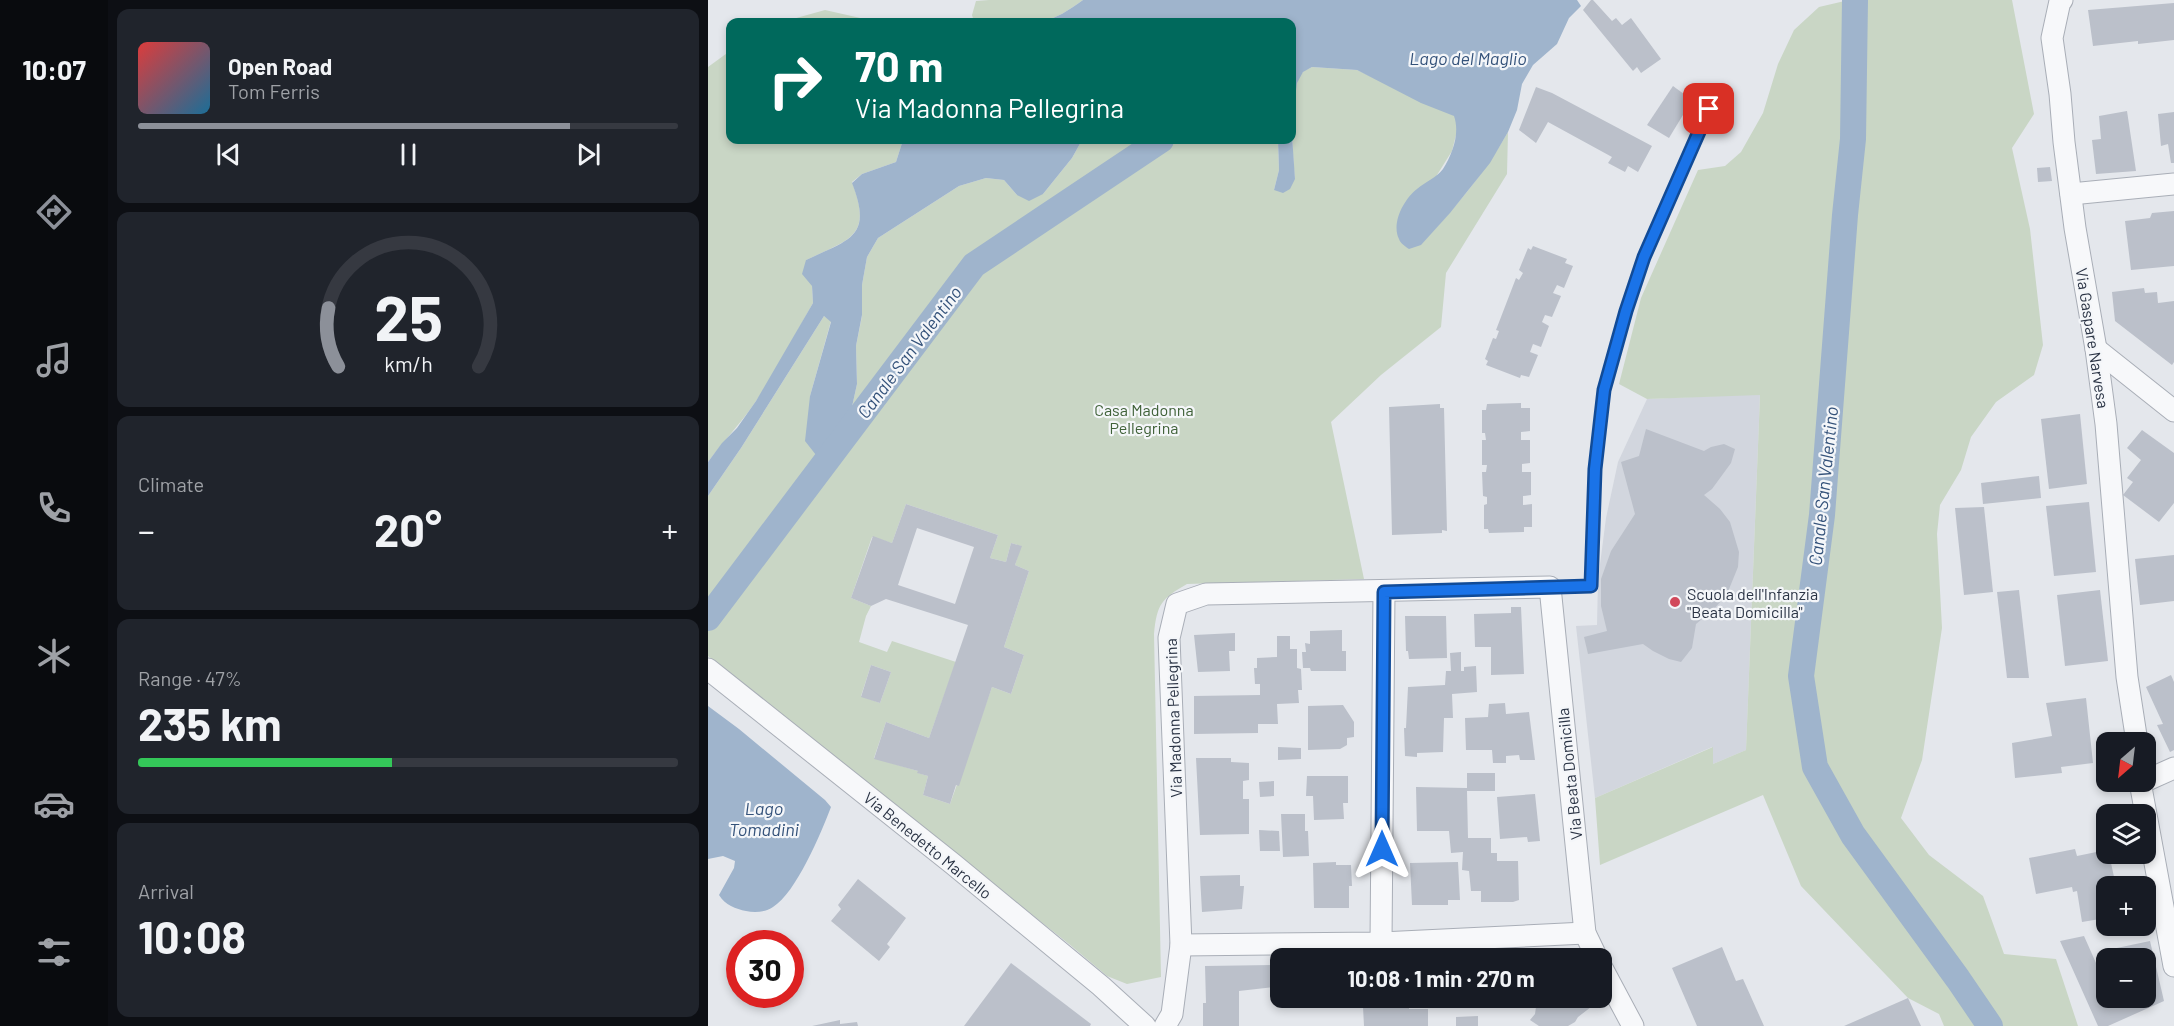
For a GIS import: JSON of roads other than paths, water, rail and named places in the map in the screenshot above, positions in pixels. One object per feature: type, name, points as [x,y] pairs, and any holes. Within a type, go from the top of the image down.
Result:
[{"type":"street","name":"Via Gaspare Narvesa","points":[[2061,1],[2052,39],[2071,194],[2106,424],[2127,677],[2135,732]]},
{"type":"street","points":[[2071,194],[2174,184]]},
{"type":"street","points":[[2096,349],[2174,411]]},
{"type":"street","name":"Via Madonna Pellegrina","points":[[1165,1026],[1172,1014],[1181,945],[1169,638],[1177,604],[1206,594],[1550,588]]},
{"type":"street","name":"Via Beata Domicilla","points":[[1550,588],[1585,933],[1592,948]]},
{"type":"street","points":[[1381,943],[1384,592]]},
{"type":"street","name":"Via Benedetto Marcello","points":[[708,669],[953,864],[1101,986],[1145,1026]]},
{"type":"street","points":[[2156,776],[2174,768]]},
{"type":"street","points":[[2144,792],[2174,966]]},
{"type":"street","points":[[1181,945],[1381,943],[1585,933]]},
{"type":"street","points":[[1612,987],[1633,1026]]},
{"type":"lane","points":[[1550,588],[1591,586],[1595,469],[1604,390],[1642,263],[1709,109]]},
{"type":"water","name":"Lago del Maglio","points":[[1083,0],[1577,0],[1581,6],[1569,18],[1557,44],[1533,65],[1522,84],[1517,110],[1508,132],[1490,163],[1421,245],[1409,249],[1401,242],[1397,233],[1400,212],[1412,193],[1437,175],[1447,163],[1456,136],[1454,116],[1421,103],[1357,70],[1312,67],[1303,72],[1296,91],[1296,18],[1053,18]]},
{"type":"water","points":[[902,144],[1080,144],[1072,158],[1043,194],[1029,201],[1017,195],[1004,180],[986,178],[959,186],[878,238],[867,257],[862,285],[862,315],[856,346],[857,384],[848,425],[834,446],[816,455],[805,441],[810,396],[831,322],[824,316],[708,496],[708,462],[756,401],[813,303],[812,286],[802,274],[806,260],[845,241],[858,226],[860,215],[852,183],[862,174],[896,162]]},
{"type":"water","points":[[1278,144],[1293,144],[1295,179],[1290,189],[1283,193],[1274,190],[1279,170]]},
{"type":"water","name":"Lago Tomadini","points":[[708,706],[739,729],[831,807],[799,876],[782,900],[764,911],[742,910],[724,901],[719,895],[734,868],[735,861],[723,856],[708,859]]},
{"type":"waterway","name":"Canale San Valentino","points":[[1855,0],[1853,139],[1822,515],[1801,676],[1815,767],[1853,835],[1990,1026]]},
{"type":"waterway","name":"Canale San Valentino","points":[[708,618],[974,265],[1155,144]]},
{"type":"place","name":"Scuola dell'Infanzia \"Beata Domicilla\"","points":[[1675,602]]},
{"type":"park label","name":"Casa Madonna Pellegrina","points":[[1144,418]]}]
